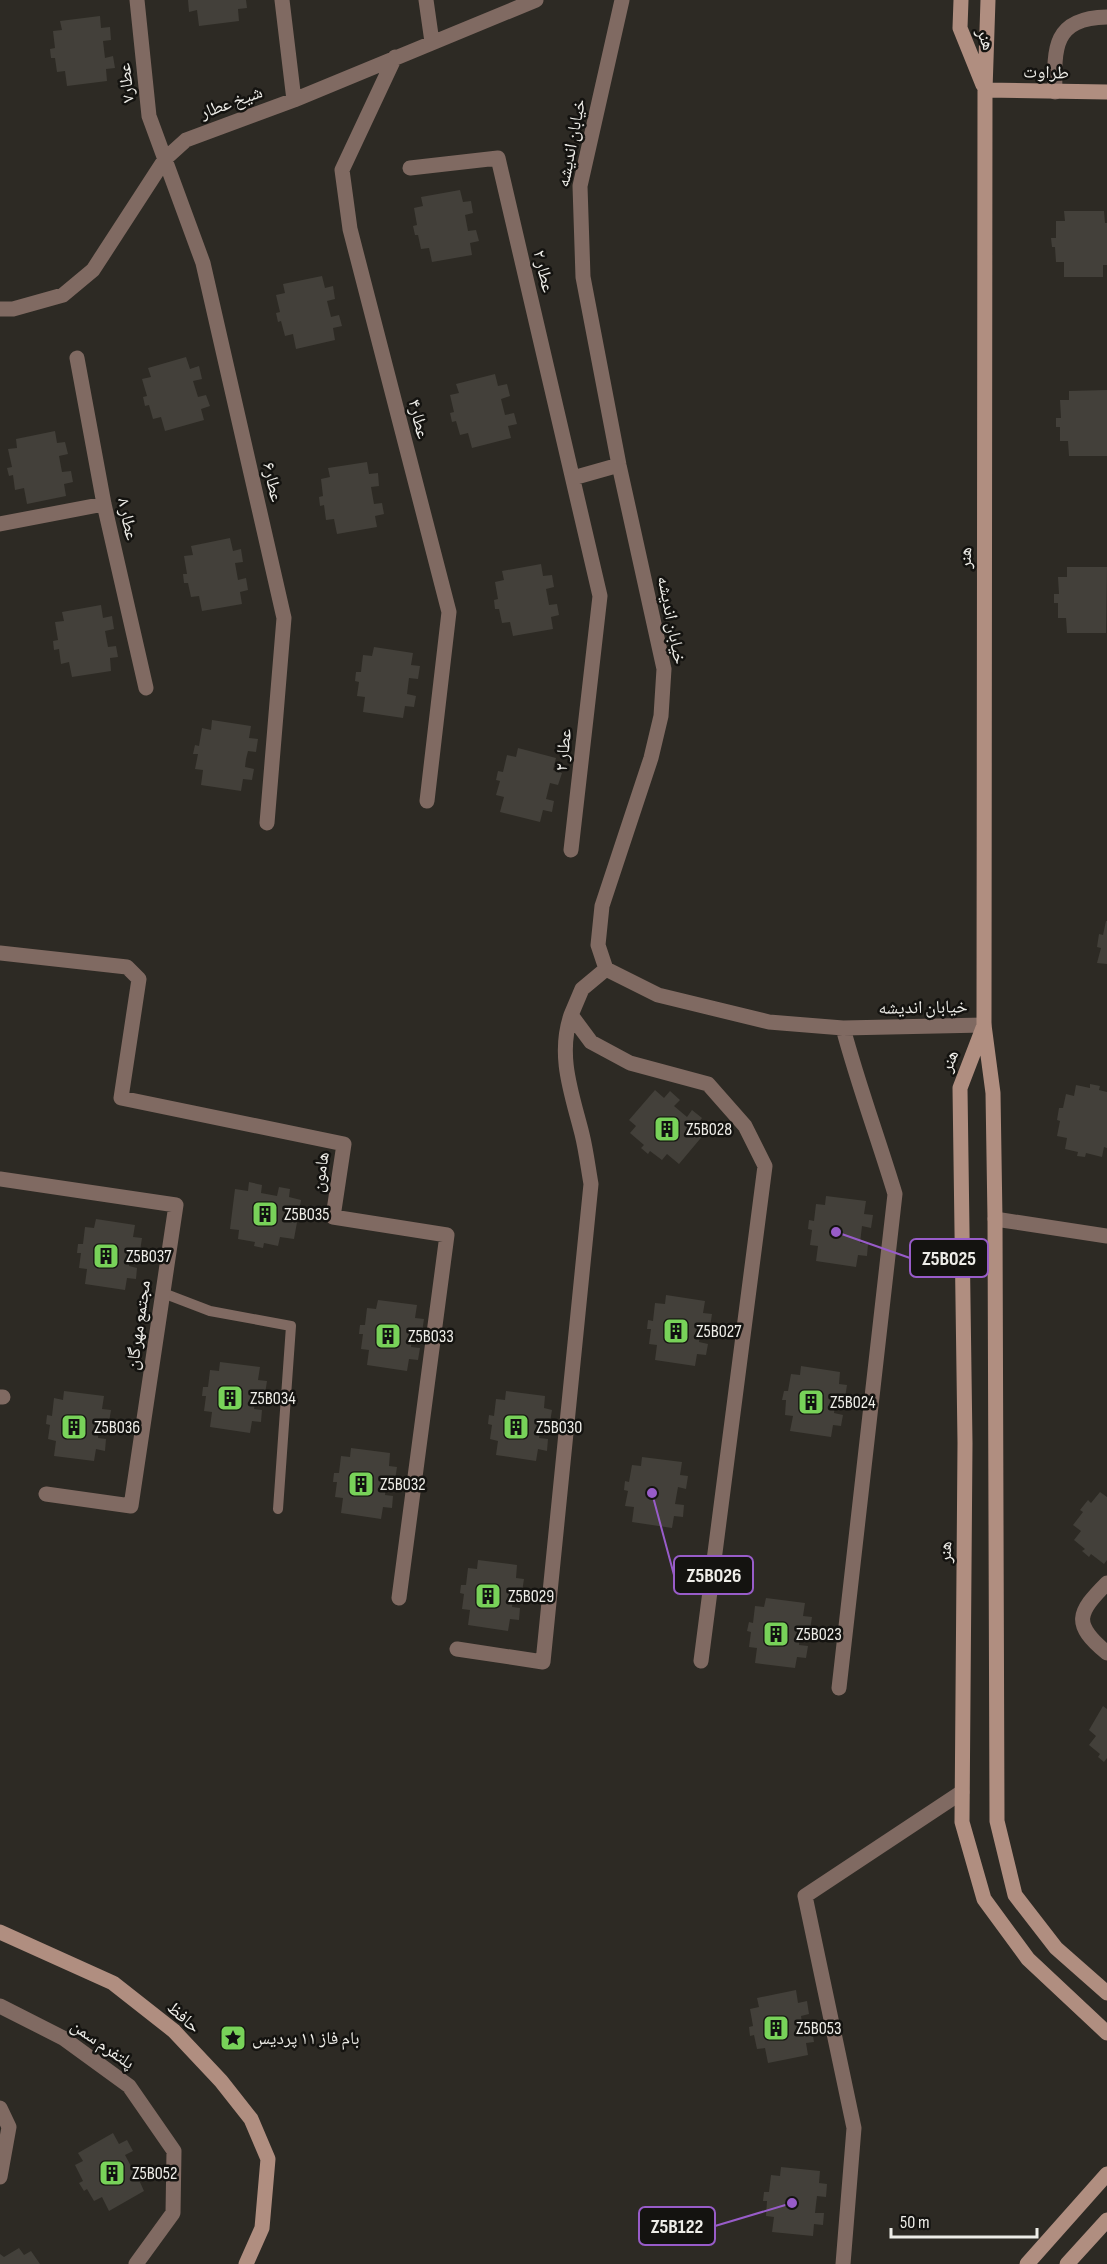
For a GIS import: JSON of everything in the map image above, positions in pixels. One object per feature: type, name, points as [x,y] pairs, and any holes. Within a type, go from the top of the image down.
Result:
[{"type":"street","name":"عطار۷","points":[[137,0],[149,116],[165,159]]},
{"type":"street","points":[[282,0],[294,100]]},
{"type":"street","points":[[426,0],[432,42]]},
{"type":"street","name":"شیخ عطار","points":[[0,309],[13,309],[63,295],[93,270],[165,159],[186,140],[294,100],[536,0]]},
{"type":"street","name":"خیابان اندیشه","points":[[622,0],[580,186],[584,277],[620,465],[664,669],[661,716],[651,758],[602,906],[598,945],[606,969],[658,995],[769,1022],[843,1028],[984,1025]]},
{"type":"street","name":"هنر","points":[[961,0],[960,28],[985,90]]},
{"type":"street","name":"هنر","points":[[988,0],[985,90],[984,1025],[993,1093],[997,1821],[1015,1895],[1056,1948],[1107,1993]]},
{"type":"street","points":[[1055,92],[1054,56],[1058,39],[1071,25],[1089,18],[1107,17]]},
{"type":"street","name":"عطار۴","points":[[395,57],[342,170],[350,229],[449,612],[427,801]]},
{"type":"street","name":"طراوت","points":[[985,90],[1107,92]]},
{"type":"street","name":"عطار ۲","points":[[410,168],[498,158],[600,596],[571,850]]},
{"type":"street","name":"عطار۶","points":[[165,159],[203,263],[284,618],[267,823]]},
{"type":"street","name":"عطار ۸","points":[[76,358],[104,504],[146,688]]},
{"type":"street","points":[[573,478],[620,465]]},
{"type":"street","points":[[0,524],[104,504]]},
{"type":"street","name":"هامون","points":[[0,953],[127,967],[139,979],[120,1098],[344,1144],[333,1217],[447,1235],[399,1598]]},
{"type":"street","points":[[457,1649],[543,1662],[591,1184],[582,1135],[568,1085],[564,1035],[582,989],[606,969]]},
{"type":"street","points":[[571,1015],[591,1042],[630,1063],[708,1084],[745,1126],[765,1166],[701,1661]]},
{"type":"street","name":"هنر","points":[[984,1025],[960,1088],[965,1443],[962,1822],[984,1899],[1028,1959],[1107,2033]]},
{"type":"street","points":[[839,1688],[895,1194],[881,1145],[864,1104],[843,1028]]},
{"type":"street","name":"مجتمع مهرگان","points":[[0,1179],[176,1205],[131,1506],[46,1494]]},
{"type":"street","points":[[995,1219],[1107,1236]]},
{"type":"street","points":[[1107,1582],[1084,1611],[1082,1627],[1090,1640],[1107,1653]]},
{"type":"street","points":[[843,2264],[854,2128],[805,1896],[962,1792]]},
{"type":"street","name":"حافظ","points":[[0,1932],[113,1983],[174,2031],[221,2080],[251,2119],[268,2159],[262,2228],[246,2264]]},
{"type":"street","name":"پلتفرم سمن","points":[[0,2006],[63,2038],[129,2086],[174,2151],[173,2213],[136,2264]]},
{"type":"street","points":[[0,2108],[9,2127],[0,2177]]},
{"type":"street","points":[[1027,2264],[1107,2174]]},
{"type":"street","points":[[1067,2264],[1107,2220]]},
{"type":"lane","points":[[163,1293],[210,1311],[291,1326],[278,1509]]},
{"type":"building","points":[[188,0],[246,0],[247,8],[238,9],[239,21],[199,26],[197,10],[189,12]]},
{"type":"building","points":[[100,16],[101,28],[110,27],[111,40],[103,41],[105,58],[113,56],[115,68],[106,69],[107,81],[67,86],[65,71],[57,72],[55,58],[51,58],[50,49],[55,48],[53,31],[62,30],[60,21]]},
{"type":"building","points":[[460,190],[463,202],[471,201],[473,213],[465,215],[468,231],[476,230],[479,241],[470,243],[472,255],[432,262],[429,248],[421,249],[418,235],[415,235],[413,226],[417,225],[414,208],[423,206],[421,197]]},
{"type":"building","points":[[1064,211],[1104,211],[1105,223],[1107,223],[1107,265],[1103,265],[1103,277],[1064,277],[1064,262],[1056,262],[1055,247],[1052,247],[1051,238],[1056,238],[1056,221],[1065,221]]},
{"type":"building","points":[[322,276],[325,288],[333,286],[335,299],[327,301],[331,317],[339,315],[342,326],[333,328],[335,340],[296,349],[293,334],[285,336],[281,321],[278,322],[276,313],[280,312],[276,295],[285,293],[283,284]]},
{"type":"building","points":[[186,357],[190,369],[199,366],[202,379],[193,381],[198,397],[206,395],[210,406],[201,409],[204,420],[165,431],[161,417],[153,419],[149,405],[145,406],[143,397],[147,396],[142,379],[151,377],[148,368]]},
{"type":"building","points":[[495,374],[498,386],[507,384],[510,396],[501,399],[505,415],[514,413],[517,424],[508,426],[511,438],[472,448],[468,433],[460,435],[456,421],[452,422],[450,413],[454,412],[450,395],[459,393],[456,384]]},
{"type":"building","points":[[1107,390],[1107,456],[1069,456],[1068,441],[1060,441],[1060,427],[1056,427],[1056,418],[1061,418],[1060,400],[1069,400],[1069,391]]},
{"type":"building","points":[[55,431],[57,443],[65,442],[68,454],[59,456],[62,472],[71,471],[73,482],[64,484],[66,496],[27,504],[24,488],[15,490],[13,475],[9,476],[7,468],[12,467],[8,449],[17,448],[16,439]]},
{"type":"building","points":[[367,462],[369,474],[378,473],[379,486],[371,487],[374,504],[382,503],[384,514],[375,516],[377,527],[337,534],[334,519],[326,520],[324,505],[320,506],[319,497],[323,496],[321,479],[330,477],[328,468]]},
{"type":"building","points":[[230,538],[233,551],[241,549],[243,562],[235,563],[238,580],[246,578],[248,590],[240,592],[242,604],[202,611],[199,596],[191,597],[188,583],[184,583],[183,574],[187,574],[184,556],[193,555],[191,546]]},
{"type":"building","points":[[541,564],[543,576],[552,575],[554,587],[546,589],[549,605],[557,604],[559,615],[551,617],[553,629],[513,636],[510,622],[502,623],[499,609],[495,609],[494,600],[498,599],[495,582],[504,580],[502,571]]},
{"type":"building","points":[[1067,567],[1107,567],[1106,633],[1067,633],[1066,618],[1058,618],[1058,603],[1054,603],[1054,594],[1059,594],[1058,577],[1067,577]]},
{"type":"building","points":[[101,605],[103,618],[112,616],[114,629],[105,631],[108,647],[116,646],[118,657],[110,658],[111,671],[72,677],[69,662],[61,664],[59,649],[54,650],[53,641],[58,640],[55,622],[64,621],[62,612]]},
{"type":"building","points":[[374,647],[413,653],[411,665],[420,666],[418,679],[409,678],[407,694],[416,696],[414,707],[405,706],[403,718],[363,712],[365,697],[357,696],[359,682],[355,681],[356,672],[361,672],[363,655],[372,656]]},
{"type":"building","points":[[212,720],[251,726],[249,738],[258,739],[256,752],[248,751],[246,759],[245,767],[254,769],[252,780],[243,779],[241,791],[201,785],[203,770],[195,769],[198,754],[193,754],[195,745],[199,746],[202,728],[211,730]]},
{"type":"building","points":[[518,748],[556,758],[553,770],[562,773],[558,785],[550,783],[546,799],[554,801],[552,812],[543,810],[540,822],[500,812],[504,797],[496,795],[500,781],[496,780],[498,771],[503,772],[507,755],[516,757]]},
{"type":"building","points":[[1106,921],[1107,964],[1097,963],[1101,948],[1097,947],[1099,934],[1103,935]]},
{"type":"building","points":[[1090,1084],[1100,1086],[1099,1090],[1107,1092],[1107,1148],[1104,1147],[1102,1157],[1086,1153],[1085,1157],[1077,1156],[1078,1152],[1065,1149],[1067,1138],[1057,1136],[1060,1121],[1057,1120],[1059,1108],[1063,1108],[1066,1094],[1074,1096],[1076,1085],[1090,1088]]},
{"type":"building","name":"Z5B028","points":[[655,1090],[664,1098],[670,1091],[680,1100],[674,1106],[687,1117],[692,1110],[702,1118],[696,1125],[705,1133],[679,1164],[667,1154],[662,1160],[650,1151],[648,1154],[641,1148],[644,1145],[630,1133],[636,1126],[629,1120]]},
{"type":"building","name":"Z5B035","points":[[249,1182],[262,1185],[261,1193],[277,1196],[279,1187],[290,1189],[289,1197],[301,1200],[294,1239],[280,1237],[278,1246],[264,1243],[263,1248],[254,1246],[255,1242],[238,1239],[239,1230],[230,1229],[235,1189],[248,1191]]},
{"type":"building","points":[[826,1196],[866,1201],[864,1214],[873,1215],[871,1228],[862,1226],[860,1243],[868,1244],[867,1256],[858,1255],[856,1267],[816,1261],[818,1246],[810,1245],[812,1230],[808,1229],[809,1220],[814,1221],[816,1204],[825,1205]]},
{"type":"building","name":"Z5B037","points":[[96,1219],[135,1225],[133,1237],[142,1238],[140,1251],[131,1250],[129,1266],[137,1268],[136,1279],[127,1278],[125,1290],[85,1284],[87,1269],[79,1268],[81,1253],[77,1253],[78,1244],[83,1244],[85,1227],[94,1228]]},
{"type":"building","name":"Z5B027","points":[[666,1295],[705,1301],[703,1313],[712,1314],[710,1327],[701,1326],[699,1342],[708,1344],[706,1355],[697,1354],[695,1366],[655,1360],[657,1345],[649,1344],[651,1329],[647,1329],[648,1320],[653,1321],[655,1303],[665,1304]]},
{"type":"building","name":"Z5B033","points":[[378,1300],[417,1305],[415,1318],[424,1319],[422,1332],[413,1331],[411,1347],[420,1348],[418,1360],[409,1359],[407,1371],[367,1365],[369,1350],[361,1349],[363,1334],[359,1334],[360,1325],[365,1325],[367,1308],[376,1309]]},
{"type":"building","name":"Z5B034","points":[[220,1362],[260,1367],[258,1380],[267,1381],[265,1394],[256,1393],[254,1409],[262,1410],[261,1422],[252,1421],[250,1433],[210,1427],[212,1412],[204,1411],[206,1396],[202,1396],[203,1387],[208,1387],[210,1370],[219,1371]]},
{"type":"building","name":"Z5B024","points":[[801,1366],[840,1372],[839,1384],[847,1385],[845,1398],[836,1397],[834,1413],[843,1415],[841,1426],[833,1425],[831,1437],[790,1431],[793,1416],[785,1415],[786,1400],[782,1400],[784,1391],[788,1391],[791,1374],[800,1375]]},
{"type":"building","name":"Z5B036","points":[[64,1391],[104,1396],[102,1409],[111,1410],[109,1422],[100,1421],[98,1438],[106,1439],[105,1451],[96,1449],[94,1461],[54,1456],[56,1441],[48,1439],[50,1425],[46,1424],[47,1415],[52,1416],[54,1398],[63,1400]]},
{"type":"building","name":"Z5B030","points":[[506,1391],[545,1396],[544,1408],[552,1410],[550,1422],[542,1421],[539,1438],[548,1439],[547,1451],[538,1449],[536,1461],[496,1455],[498,1441],[490,1439],[492,1425],[488,1424],[489,1415],[494,1416],[496,1399],[505,1400]]},
{"type":"building","name":"Z5B032","points":[[351,1448],[390,1453],[389,1466],[397,1467],[395,1480],[387,1479],[385,1495],[393,1496],[392,1508],[383,1507],[381,1519],[341,1513],[343,1498],[335,1497],[337,1482],[333,1482],[334,1473],[339,1473],[341,1456],[350,1457]]},
{"type":"building","points":[[642,1457],[682,1462],[680,1475],[688,1476],[686,1489],[678,1487],[675,1504],[684,1505],[683,1517],[674,1516],[672,1528],[632,1522],[634,1507],[625,1506],[628,1491],[624,1490],[625,1481],[629,1482],[632,1465],[641,1466]]},
{"type":"building","points":[[1100,1492],[1107,1497],[1107,1560],[1104,1564],[1091,1554],[1089,1557],[1082,1551],[1085,1549],[1074,1540],[1081,1531],[1073,1525],[1083,1512],[1080,1510],[1088,1500],[1091,1503]]},
{"type":"building","name":"Z5B029","points":[[478,1560],[517,1565],[516,1578],[524,1579],[522,1592],[514,1591],[512,1607],[520,1608],[519,1620],[510,1619],[508,1631],[468,1625],[470,1610],[462,1609],[464,1594],[460,1593],[461,1585],[466,1585],[468,1568],[477,1569]]},
{"type":"building","name":"Z5B023","points":[[766,1598],[805,1603],[803,1616],[812,1617],[810,1630],[801,1628],[799,1645],[808,1646],[806,1658],[797,1657],[795,1668],[755,1663],[757,1648],[749,1647],[751,1632],[747,1631],[749,1622],[753,1623],[755,1606],[764,1607]]},
{"type":"building","points":[[1103,1706],[1107,1709],[1107,1758],[1104,1762],[1098,1757],[1100,1754],[1089,1745],[1096,1736],[1089,1730]]},
{"type":"building","name":"Z5B053","points":[[796,1990],[798,2003],[807,2001],[809,2014],[801,2016],[802,2023],[804,2032],[812,2030],[814,2042],[806,2043],[808,2055],[768,2063],[765,2048],[757,2049],[754,2035],[750,2036],[749,2027],[753,2026],[750,2009],[759,2007],[757,1998]]},
{"type":"building","name":"Z5B052","points":[[113,2133],[119,2144],[127,2140],[133,2151],[125,2155],[133,2170],[141,2166],[147,2176],[139,2180],[144,2191],[109,2211],[102,2197],[94,2201],[87,2189],[84,2191],[79,2183],[83,2181],[75,2165],[83,2161],[78,2153]]},
{"type":"building","points":[[781,2167],[820,2171],[819,2183],[827,2184],[826,2197],[817,2196],[815,2213],[824,2213],[823,2225],[814,2224],[813,2236],[772,2232],[774,2217],[766,2216],[767,2201],[763,2201],[764,2192],[769,2192],[771,2175],[780,2176]]},
{"type":"building","points":[[19,2248],[24,2255],[31,2251],[40,2264],[0,2264],[0,2254],[4,2257]]},
{"type":"place","name":"Z5B028","points":[[667,1129]]},
{"type":"place","name":"Z5B035","points":[[265,1214]]},
{"type":"place","name":"Z5B025","points":[[836,1232]]},
{"type":"place","name":"Z5B037","points":[[106,1256]]},
{"type":"place","name":"Z5B027","points":[[676,1331]]},
{"type":"place","name":"Z5B033","points":[[388,1336]]},
{"type":"place","name":"Z5B034","points":[[230,1398]]},
{"type":"place","name":"Z5B024","points":[[811,1402]]},
{"type":"place","name":"Z5B036","points":[[74,1427]]},
{"type":"place","name":"Z5B030","points":[[516,1427]]},
{"type":"place","name":"Z5B032","points":[[361,1484]]},
{"type":"place","name":"Z5B026","points":[[652,1493]]},
{"type":"place","name":"Z5B029","points":[[488,1596]]},
{"type":"place","name":"Z5B023","points":[[776,1634]]},
{"type":"place","name":"Z5B053","points":[[776,2028]]},
{"type":"place","name":"بام فاز ۱۱ پردیس","points":[[233,2038]]},
{"type":"place","name":"Z5B052","points":[[112,2173]]},
{"type":"place","name":"Z5B122","points":[[792,2203]]}]
